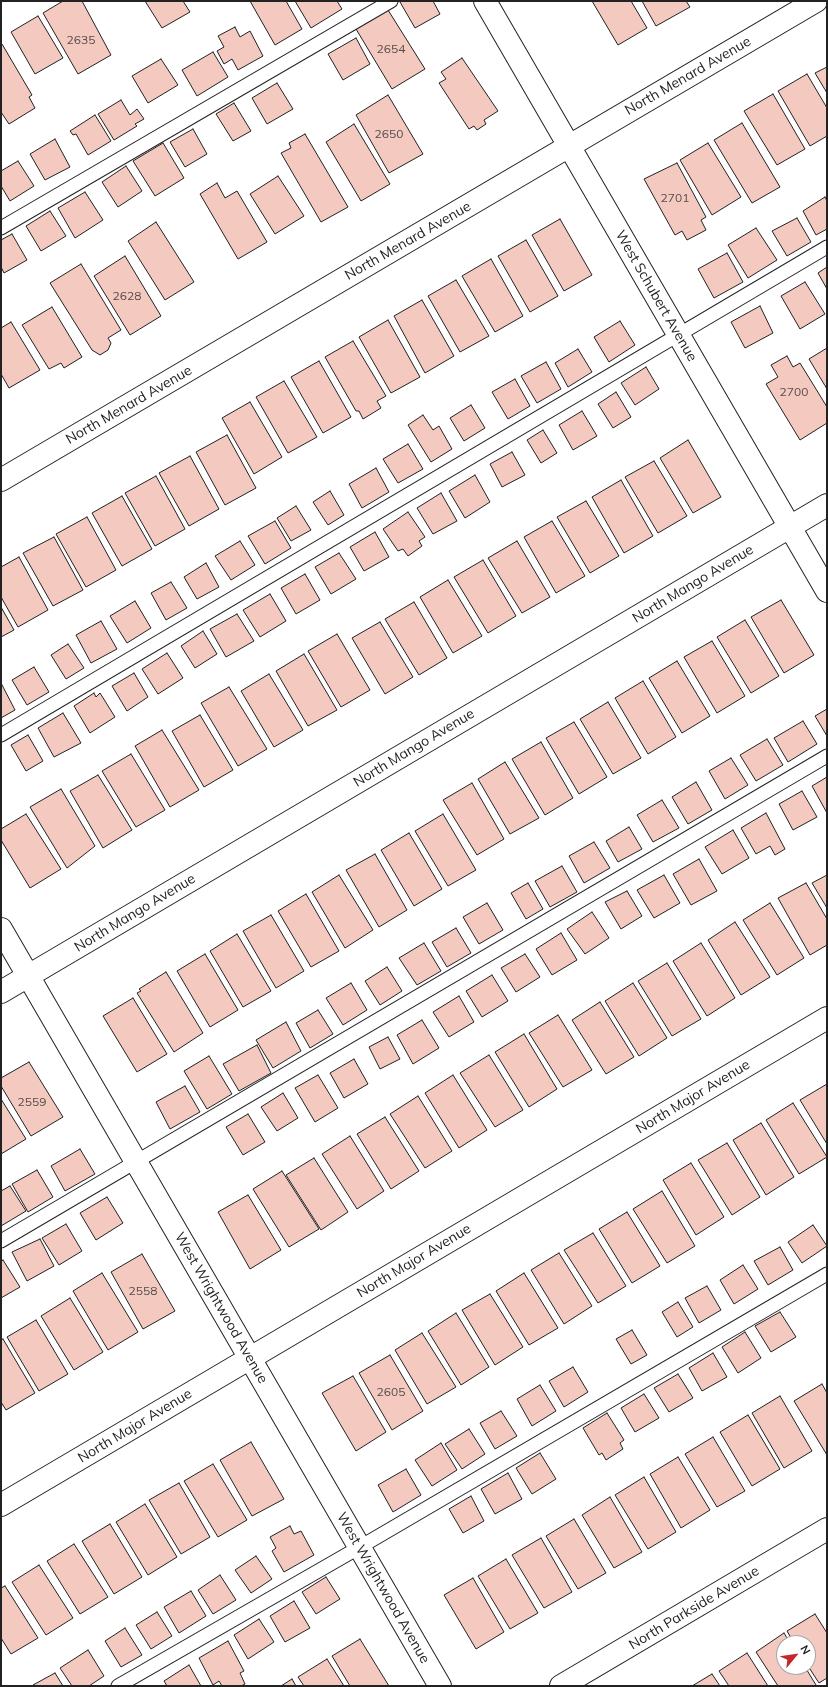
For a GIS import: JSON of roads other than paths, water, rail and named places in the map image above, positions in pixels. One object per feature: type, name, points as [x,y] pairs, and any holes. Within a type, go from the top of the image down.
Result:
[{"type":"street","name":"West Schubert Avenue","points":[[485,1],[827,591]]},
{"type":"street","name":"North Menard Avenue","points":[[1,480],[816,1]]},
{"type":"street","name":"North Mango Avenue","points":[[1,992],[827,505]]},
{"type":"street","name":"West Wrightwood Avenue","points":[[1,929],[440,1686]]},
{"type":"street","name":"North Major Avenue","points":[[1,1505],[827,1018]]},
{"type":"street","name":"North Parkside Avenue","points":[[561,1686],[827,1529]]},
{"type":"lane","points":[[1,228],[391,1]]},
{"type":"lane","points":[[1,735],[827,247]]},
{"type":"lane","points":[[1,1241],[827,756]]},
{"type":"lane","points":[[118,1686],[360,1547],[827,1274]]}]
